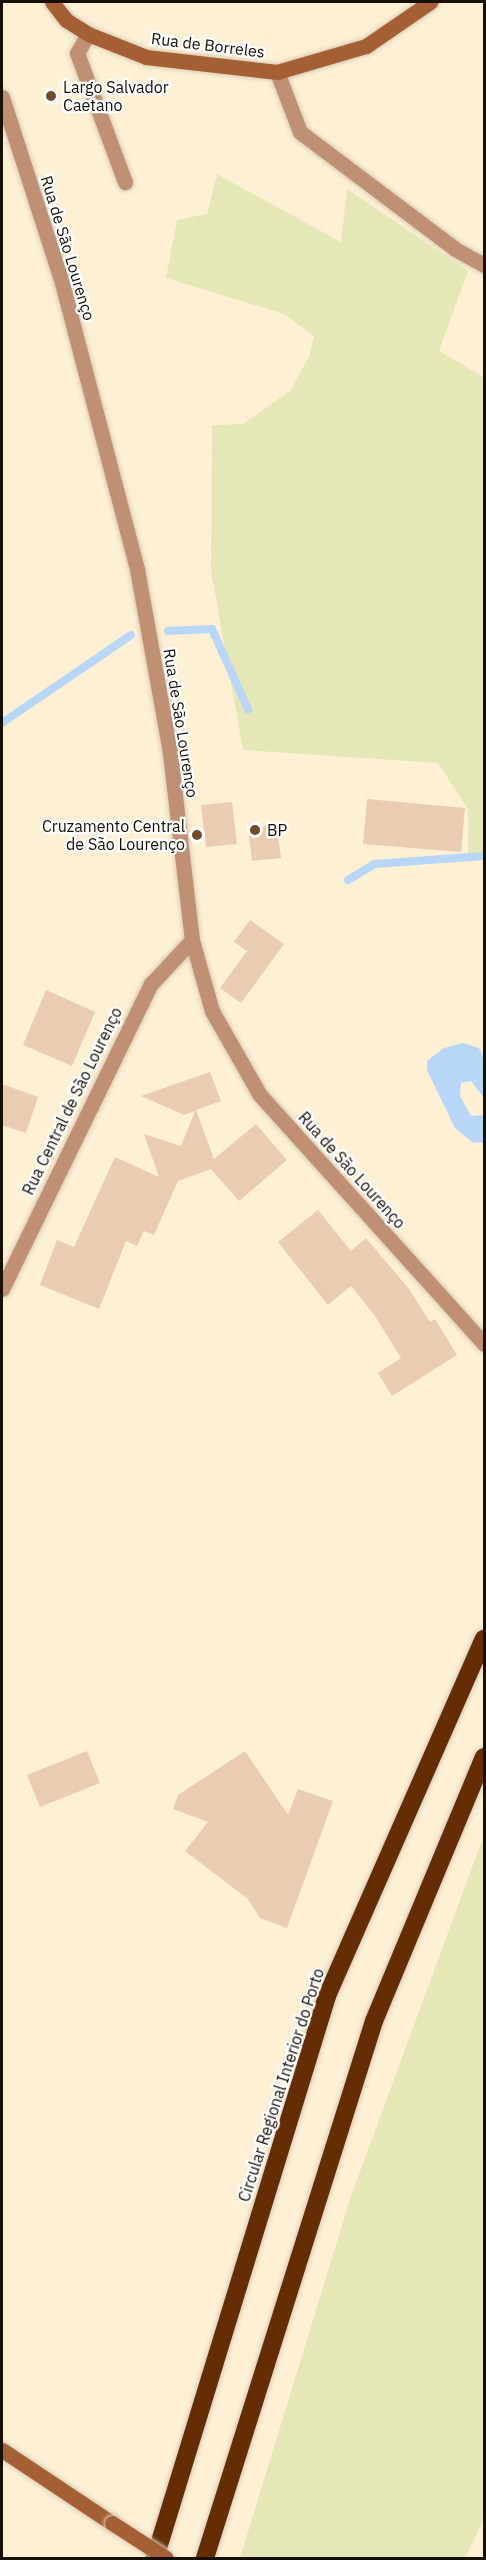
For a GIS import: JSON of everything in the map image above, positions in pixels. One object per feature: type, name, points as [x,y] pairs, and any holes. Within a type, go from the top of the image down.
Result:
[{"type":"highway","name":"Circular Regional Interior do Porto","points":[[155,2559],[327,1996],[484,1639]]},
{"type":"highway","points":[[205,2559],[374,2021],[484,1757]]},
{"type":"street","name":"Rua de Borreles","points":[[52,2],[66,20],[88,34],[146,57],[277,72],[366,46],[430,2]]},
{"type":"street","points":[[88,34],[77,53],[124,182]]},
{"type":"street","points":[[277,72],[300,132],[455,249],[484,265]]},
{"type":"street","name":"Rua de São Lourenço","points":[[2,97],[62,283],[137,569],[170,753],[192,940],[212,1011],[260,1095],[484,1344]]},
{"type":"street","name":"Rua Central de São Lourenço","points":[[2,1289],[151,984],[192,940]]},
{"type":"street","points":[[2,2450],[166,2559]]},
{"type":"green space","points":[[217,174],[341,242],[347,189],[468,271],[439,351],[484,377],[484,857],[468,859],[468,809],[438,763],[243,750],[211,571],[212,425],[243,424],[290,391],[309,357],[314,336],[284,314],[166,278],[177,220],[207,214]]},
{"type":"green space","points":[[484,1835],[484,2519],[465,2558],[240,2558],[351,2196]]},
{"type":"water","points":[[463,1043],[479,1048],[484,1059],[484,1098],[471,1081],[461,1083],[460,1096],[471,1116],[484,1115],[484,1143],[472,1142],[455,1128],[427,1070],[427,1061],[444,1048]]},
{"type":"building","points":[[367,799],[465,808],[461,852],[363,844]]},
{"type":"building","points":[[232,802],[237,844],[206,847],[201,805]]},
{"type":"building","points":[[277,825],[281,858],[252,861],[248,828]]},
{"type":"building","points":[[250,920],[284,944],[241,1003],[220,988],[247,951],[234,942]]},
{"type":"building","points":[[46,990],[95,1012],[72,1066],[23,1045]]},
{"type":"building","points":[[210,1072],[221,1101],[196,1110],[214,1159],[256,1124],[287,1160],[239,1201],[211,1169],[178,1181],[154,1235],[144,1231],[137,1246],[126,1241],[99,1309],[40,1285],[57,1240],[74,1247],[115,1157],[159,1177],[144,1134],[181,1146],[195,1111],[184,1115],[141,1096]]},
{"type":"building","points":[[2,1084],[38,1097],[26,1133],[2,1125]]},
{"type":"building","points":[[318,1210],[351,1251],[366,1238],[409,1289],[430,1322],[435,1319],[457,1355],[392,1396],[378,1373],[401,1358],[375,1316],[351,1286],[328,1305],[278,1242]]},
{"type":"building","points":[[87,1751],[100,1783],[40,1807],[27,1775]]},
{"type":"building","points":[[245,1751],[288,1815],[298,1789],[333,1801],[287,1928],[260,1918],[248,1899],[185,1851],[208,1822],[173,1809],[178,1795]]},
{"type":"waterway","points":[[168,631],[212,629],[248,709]]},
{"type":"waterway","points":[[2,723],[131,635]]},
{"type":"waterway","points":[[348,880],[375,864],[484,856]]},
{"type":"place","name":"Largo Salvador Caetano","points":[[51,96]]},
{"type":"place","name":"BP","points":[[255,830]]},
{"type":"place","name":"Cruzamento Central de São Lourenço","points":[[197,835]]}]
